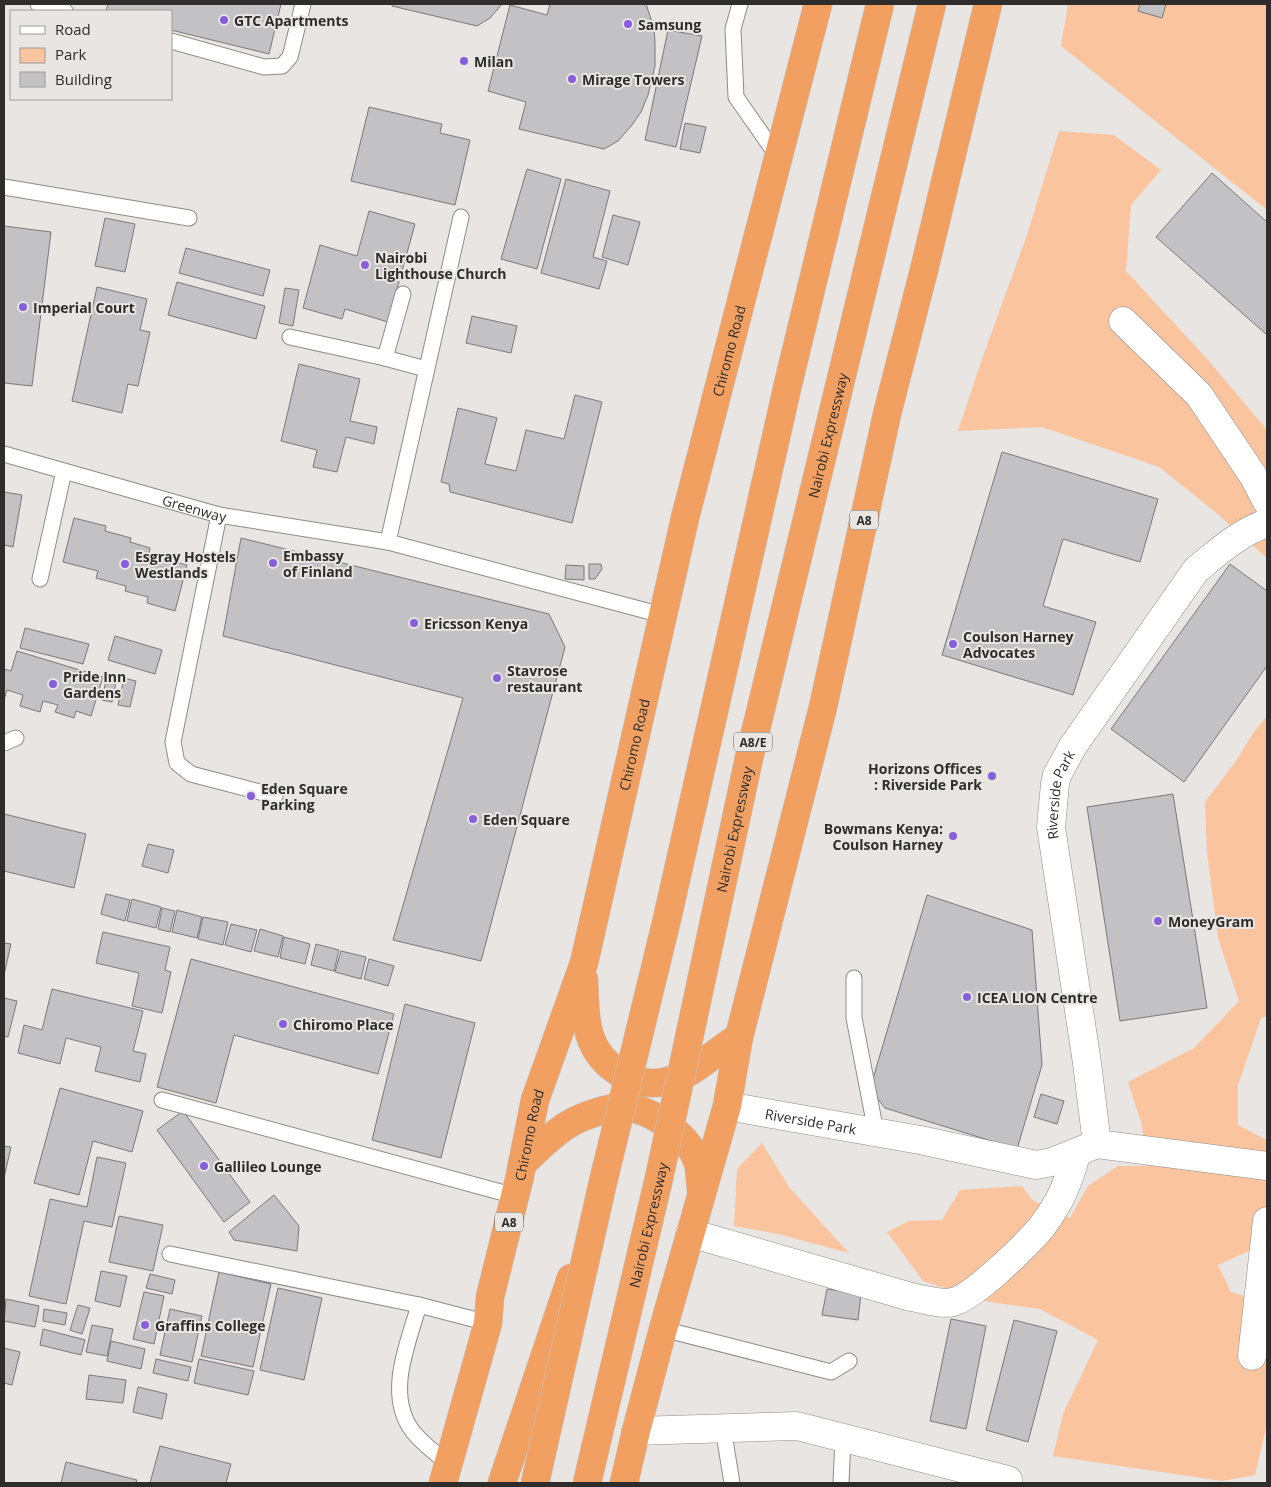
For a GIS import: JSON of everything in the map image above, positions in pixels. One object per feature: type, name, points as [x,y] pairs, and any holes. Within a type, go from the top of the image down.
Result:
[{"type":"highway","name":"Chiromo Road","points":[[446,1474],[488,1323],[490,1297],[515,1196],[535,1100],[584,963],[662,615],[688,508],[818,4]]},
{"type":"highway","points":[[535,1483],[603,1182],[670,909],[788,384],[880,4]]},
{"type":"highway","name":"Nairobi Expressway","points":[[587,1483],[659,1178],[749,758],[932,4]]},
{"type":"highway","name":"A8","points":[[624,1483],[663,1329],[726,1106],[738,1037],[823,707],[887,414],[988,4]]},
{"type":"highway","points":[[584,963],[585,1017],[590,1038],[600,1057],[622,1075],[638,1082],[652,1084],[669,1081],[698,1066],[738,1037]]},
{"type":"highway","points":[[522,1164],[558,1130],[571,1122],[593,1113],[625,1107],[658,1118],[676,1130],[698,1163],[701,1194]]},
{"type":"highway","points":[[502,1483],[603,1182]]},
{"type":"street","points":[[1123,321],[1199,395],[1254,477],[1267,502]]},
{"type":"street","name":"Riverside Park","points":[[1087,1148],[1087,1063],[1051,827],[1057,775],[1073,746],[1196,570],[1223,548],[1253,528],[1267,523]]},
{"type":"street","name":"Riverside Park","points":[[726,1106],[876,1132],[1036,1165],[1052,1162],[1087,1148],[1267,1166]]},
{"type":"street","points":[[690,1233],[911,1297],[944,1303],[952,1302],[962,1299],[978,1288],[1041,1227],[1059,1200],[1087,1148]]},
{"type":"street","points":[[1252,1356],[1267,1221]]},
{"type":"street","points":[[636,1431],[797,1426],[1008,1480]]},
{"type":"lane","points":[[38,4],[61,10]]},
{"type":"lane","points":[[172,41],[264,67],[282,66],[290,57],[303,4]]},
{"type":"lane","points":[[740,4],[733,29],[736,98],[778,157]]},
{"type":"lane","points":[[4,187],[189,218]]},
{"type":"lane","points":[[388,542],[461,217]]},
{"type":"lane","points":[[385,358],[403,294]]},
{"type":"lane","points":[[290,337],[426,369]]},
{"type":"lane","name":"Greenway","points":[[4,454],[219,515],[388,542],[662,615]]},
{"type":"lane","points":[[40,579],[64,471]]},
{"type":"lane","points":[[219,515],[172,742],[177,763],[191,774],[275,796]]},
{"type":"lane","points":[[854,978],[854,1018],[876,1132]]},
{"type":"lane","points":[[162,1100],[515,1196]]},
{"type":"lane","points":[[170,1254],[419,1305],[488,1323]]},
{"type":"lane","points":[[419,1305],[402,1364],[400,1388],[402,1411],[412,1431],[446,1474]]},
{"type":"lane","points":[[663,1329],[831,1372],[849,1362]]},
{"type":"lane","points":[[723,1428],[732,1483]]},
{"type":"lane","points":[[841,1483],[843,1437]]},
{"type":"green space","points":[[1068,4],[1267,4],[1267,210],[1061,46]]},
{"type":"green space","points":[[1059,131],[1114,135],[1161,170],[1131,205],[1126,271],[1208,360],[1267,430],[1267,558],[1214,511],[1159,467],[1042,427],[958,431],[1027,235]]},
{"type":"green space","points":[[1267,716],[1267,1016],[1261,1018],[1238,1085],[1238,1125],[1267,1140],[1267,1239],[1247,1252],[1218,1265],[1231,1292],[1267,1303],[1267,1424],[1255,1475],[1222,1481],[1053,1456],[1063,1414],[1098,1340],[1040,1309],[989,1302],[923,1281],[887,1232],[909,1221],[942,1220],[960,1190],[1022,1186],[1032,1200],[1070,1218],[1088,1186],[1118,1166],[1146,1166],[1142,1125],[1128,1082],[1194,1048],[1239,1001],[1218,938],[1207,853],[1205,802]]},
{"type":"green space","points":[[762,1143],[789,1187],[849,1253],[778,1234],[734,1226],[737,1169]]},
{"type":"building","name":"GTC Apartments","points":[[108,4],[281,4],[269,54],[172,30],[172,10],[106,10]]},
{"type":"building","points":[[392,4],[502,4],[490,18],[477,26],[392,6]]},
{"type":"building","name":"Mirage Towers","points":[[550,4],[646,4],[654,28],[655,42],[655,66],[648,95],[641,112],[632,125],[618,141],[604,149],[519,129],[526,102],[488,91],[510,5],[547,15]]},
{"type":"building","points":[[1140,4],[1166,4],[1162,18],[1138,11]]},
{"type":"building","points":[[668,30],[702,36],[676,147],[645,140]]},
{"type":"building","points":[[369,107],[442,124],[440,133],[470,140],[455,205],[351,181]]},
{"type":"building","points":[[685,123],[706,127],[700,153],[680,149]]},
{"type":"building","points":[[527,169],[561,179],[537,269],[501,259]]},
{"type":"building","points":[[1212,173],[1267,222],[1267,335],[1156,237]]},
{"type":"building","points":[[566,179],[610,191],[593,257],[607,261],[599,289],[541,273]]},
{"type":"building","points":[[369,211],[415,224],[388,322],[345,309],[342,319],[303,308],[320,245],[357,256]]},
{"type":"building","points":[[613,215],[640,222],[628,265],[602,257]]},
{"type":"building","points":[[105,218],[135,224],[125,272],[95,266]]},
{"type":"building","name":"Imperial Court","points":[[4,226],[51,232],[32,386],[4,383]]},
{"type":"building","points":[[186,248],[270,270],[263,296],[179,273]]},
{"type":"building","points":[[177,282],[265,306],[256,339],[168,315]]},
{"type":"building","points":[[97,287],[147,299],[140,330],[150,332],[138,386],[128,384],[122,413],[72,401]]},
{"type":"building","points":[[285,288],[299,290],[293,326],[279,323]]},
{"type":"building","points":[[472,316],[517,326],[511,353],[466,343]]},
{"type":"building","points":[[299,364],[360,379],[350,421],[377,427],[374,444],[346,437],[337,472],[313,467],[317,450],[281,441]]},
{"type":"building","points":[[575,395],[602,402],[572,523],[450,492],[449,484],[441,482],[458,408],[497,418],[485,464],[516,471],[526,430],[564,439]]},
{"type":"building","points":[[1002,452],[1158,499],[1140,562],[1063,539],[1043,606],[1096,622],[1073,695],[942,655]]},
{"type":"building","points":[[4,492],[22,495],[13,547],[4,545]]},
{"type":"building","name":"Esgray Hostels Westlands","points":[[74,518],[106,526],[105,531],[131,538],[130,542],[150,548],[149,555],[187,565],[175,611],[147,603],[148,597],[125,591],[126,586],[96,578],[98,571],[63,562]]},
{"type":"building","name":"Eden Square","points":[[241,538],[549,614],[565,647],[481,961],[393,940],[463,698],[223,636]]},
{"type":"building","points":[[589,564],[601,564],[602,569],[595,579],[589,579]]},
{"type":"building","points":[[1230,564],[1267,591],[1267,666],[1184,782],[1111,729]]},
{"type":"building","points":[[566,565],[584,566],[584,580],[565,579]]},
{"type":"building","points":[[25,628],[89,644],[83,664],[20,648]]},
{"type":"building","points":[[115,636],[162,650],[155,674],[108,660]]},
{"type":"building","name":"Pride Inn Gardens","points":[[17,651],[103,677],[91,716],[76,711],[74,718],[55,712],[58,705],[43,701],[40,712],[20,706],[23,695],[7,690],[4,700],[4,669],[11,671]]},
{"type":"building","points":[[107,675],[117,677],[112,702],[102,700]]},
{"type":"building","points":[[124,678],[136,681],[130,707],[118,705]]},
{"type":"building","points":[[1173,794],[1207,1008],[1120,1021],[1087,807]]},
{"type":"building","points":[[4,814],[86,834],[74,888],[4,871]]},
{"type":"building","points":[[148,844],[174,850],[168,873],[142,866]]},
{"type":"building","points":[[106,894],[130,900],[125,921],[101,914]]},
{"type":"building","name":"ICEA LION Centre","points":[[927,895],[1032,930],[1042,1065],[1017,1149],[885,1108],[870,1089]]},
{"type":"building","points":[[132,899],[161,907],[156,928],[127,921]]},
{"type":"building","points":[[162,908],[175,911],[170,932],[158,929]]},
{"type":"building","points":[[177,910],[202,917],[197,938],[172,932]]},
{"type":"building","points":[[203,917],[228,922],[223,945],[198,939]]},
{"type":"building","points":[[231,924],[257,930],[251,952],[225,945]]},
{"type":"building","points":[[260,929],[283,936],[278,957],[254,951]]},
{"type":"building","points":[[103,932],[170,947],[165,970],[171,972],[162,1013],[132,1006],[139,973],[96,963]]},
{"type":"building","points":[[284,937],[310,944],[305,964],[280,958]]},
{"type":"building","points":[[4,943],[11,944],[4,975]]},
{"type":"building","points":[[316,944],[339,950],[334,971],[311,965]]},
{"type":"building","points":[[341,951],[366,957],[361,979],[335,972]]},
{"type":"building","name":"Chiromo Place","points":[[191,959],[394,1014],[378,1074],[234,1035],[216,1103],[157,1087]]},
{"type":"building","points":[[369,959],[394,966],[388,986],[364,979]]},
{"type":"building","points":[[52,989],[143,1011],[133,1051],[146,1054],[140,1082],[95,1071],[101,1047],[66,1038],[60,1064],[18,1053],[24,1025],[42,1030]]},
{"type":"building","points":[[4,998],[17,1001],[8,1037],[4,1036]]},
{"type":"building","name":"Chiromo Place","points":[[405,1004],[475,1023],[441,1158],[372,1140]]},
{"type":"building","points":[[60,1088],[143,1111],[132,1152],[93,1141],[79,1195],[34,1183]]},
{"type":"building","points":[[1041,1094],[1064,1101],[1057,1124],[1034,1117]]},
{"type":"building","name":"Gallileo Lounge","points":[[183,1111],[250,1202],[224,1222],[157,1130]]},
{"type":"building","points":[[4,1146],[11,1147],[4,1178]]},
{"type":"building","points":[[97,1157],[126,1163],[112,1227],[84,1221],[66,1304],[29,1296],[50,1199],[87,1207]]},
{"type":"building","points":[[274,1195],[299,1226],[297,1251],[234,1240],[229,1232]]},
{"type":"building","points":[[119,1216],[163,1225],[153,1271],[109,1262]]},
{"type":"building","points":[[101,1271],[127,1276],[120,1307],[95,1301]]},
{"type":"building","points":[[219,1272],[271,1284],[253,1367],[201,1356]]},
{"type":"building","points":[[150,1274],[175,1280],[172,1294],[146,1288]]},
{"type":"building","points":[[278,1288],[322,1298],[304,1380],[260,1370]]},
{"type":"building","points":[[827,1289],[861,1294],[858,1320],[822,1315]]},
{"type":"building","points":[[144,1292],[164,1296],[154,1344],[133,1339]]},
{"type":"building","points":[[6,1299],[39,1306],[35,1327],[4,1321]]},
{"type":"building","points":[[78,1305],[90,1308],[82,1334],[70,1330]]},
{"type":"building","points":[[44,1309],[67,1313],[65,1325],[43,1321]]},
{"type":"building","points":[[170,1309],[202,1316],[192,1362],[160,1355]]},
{"type":"building","points":[[951,1319],[986,1326],[966,1429],[930,1421]]},
{"type":"building","points":[[1014,1320],[1057,1331],[1028,1442],[986,1430]]},
{"type":"building","points":[[92,1325],[113,1329],[107,1356],[86,1352]]},
{"type":"building","points":[[43,1329],[85,1340],[81,1355],[40,1345]]},
{"type":"building","points":[[111,1341],[145,1349],[141,1369],[107,1361]]},
{"type":"building","points":[[4,1348],[20,1352],[12,1385],[4,1383]]},
{"type":"building","points":[[156,1359],[191,1367],[188,1381],[153,1373]]},
{"type":"building","points":[[199,1359],[254,1371],[248,1395],[194,1383]]},
{"type":"building","points":[[89,1375],[126,1380],[123,1403],[86,1399]]},
{"type":"building","points":[[138,1387],[167,1394],[162,1419],[133,1412]]},
{"type":"building","points":[[160,1446],[231,1464],[226,1483],[150,1483]]},
{"type":"building","points":[[66,1462],[137,1480],[136,1483],[61,1483]]},
{"type":"place","name":"GTC Apartments","points":[[224,20]]},
{"type":"place","name":"Samsung","points":[[628,24]]},
{"type":"place","name":"Milan","points":[[464,61]]},
{"type":"place","name":"Mirage Towers","points":[[572,79]]},
{"type":"place","name":"Nairobi Lighthouse Church","points":[[365,265]]},
{"type":"place","name":"Imperial Court","points":[[23,307]]},
{"type":"place","name":"Embassy of Finland","points":[[273,563]]},
{"type":"place","name":"Esgray Hostels Westlands","points":[[125,564]]},
{"type":"place","name":"Ericsson Kenya","points":[[414,623]]},
{"type":"place","name":"Coulson Harney Advocates","points":[[953,644]]},
{"type":"place","name":"Stavrose restaurant","points":[[497,678]]},
{"type":"place","name":"Pride Inn Gardens","points":[[53,684]]},
{"type":"place","name":"Horizons Offices : Riverside Park","points":[[992,776]]},
{"type":"place","name":"Eden Square Parking","points":[[251,796]]},
{"type":"place","name":"Eden Square","points":[[473,819]]},
{"type":"place","name":"Bowmans Kenya: Coulson Harney","points":[[953,836]]},
{"type":"place","name":"MoneyGram","points":[[1158,921]]},
{"type":"place","name":"ICEA LION Centre","points":[[967,997]]},
{"type":"place","name":"Chiromo Place","points":[[283,1024]]},
{"type":"place","name":"Gallileo Lounge","points":[[204,1166]]},
{"type":"place","name":"Graffins College","points":[[145,1325]]}]
